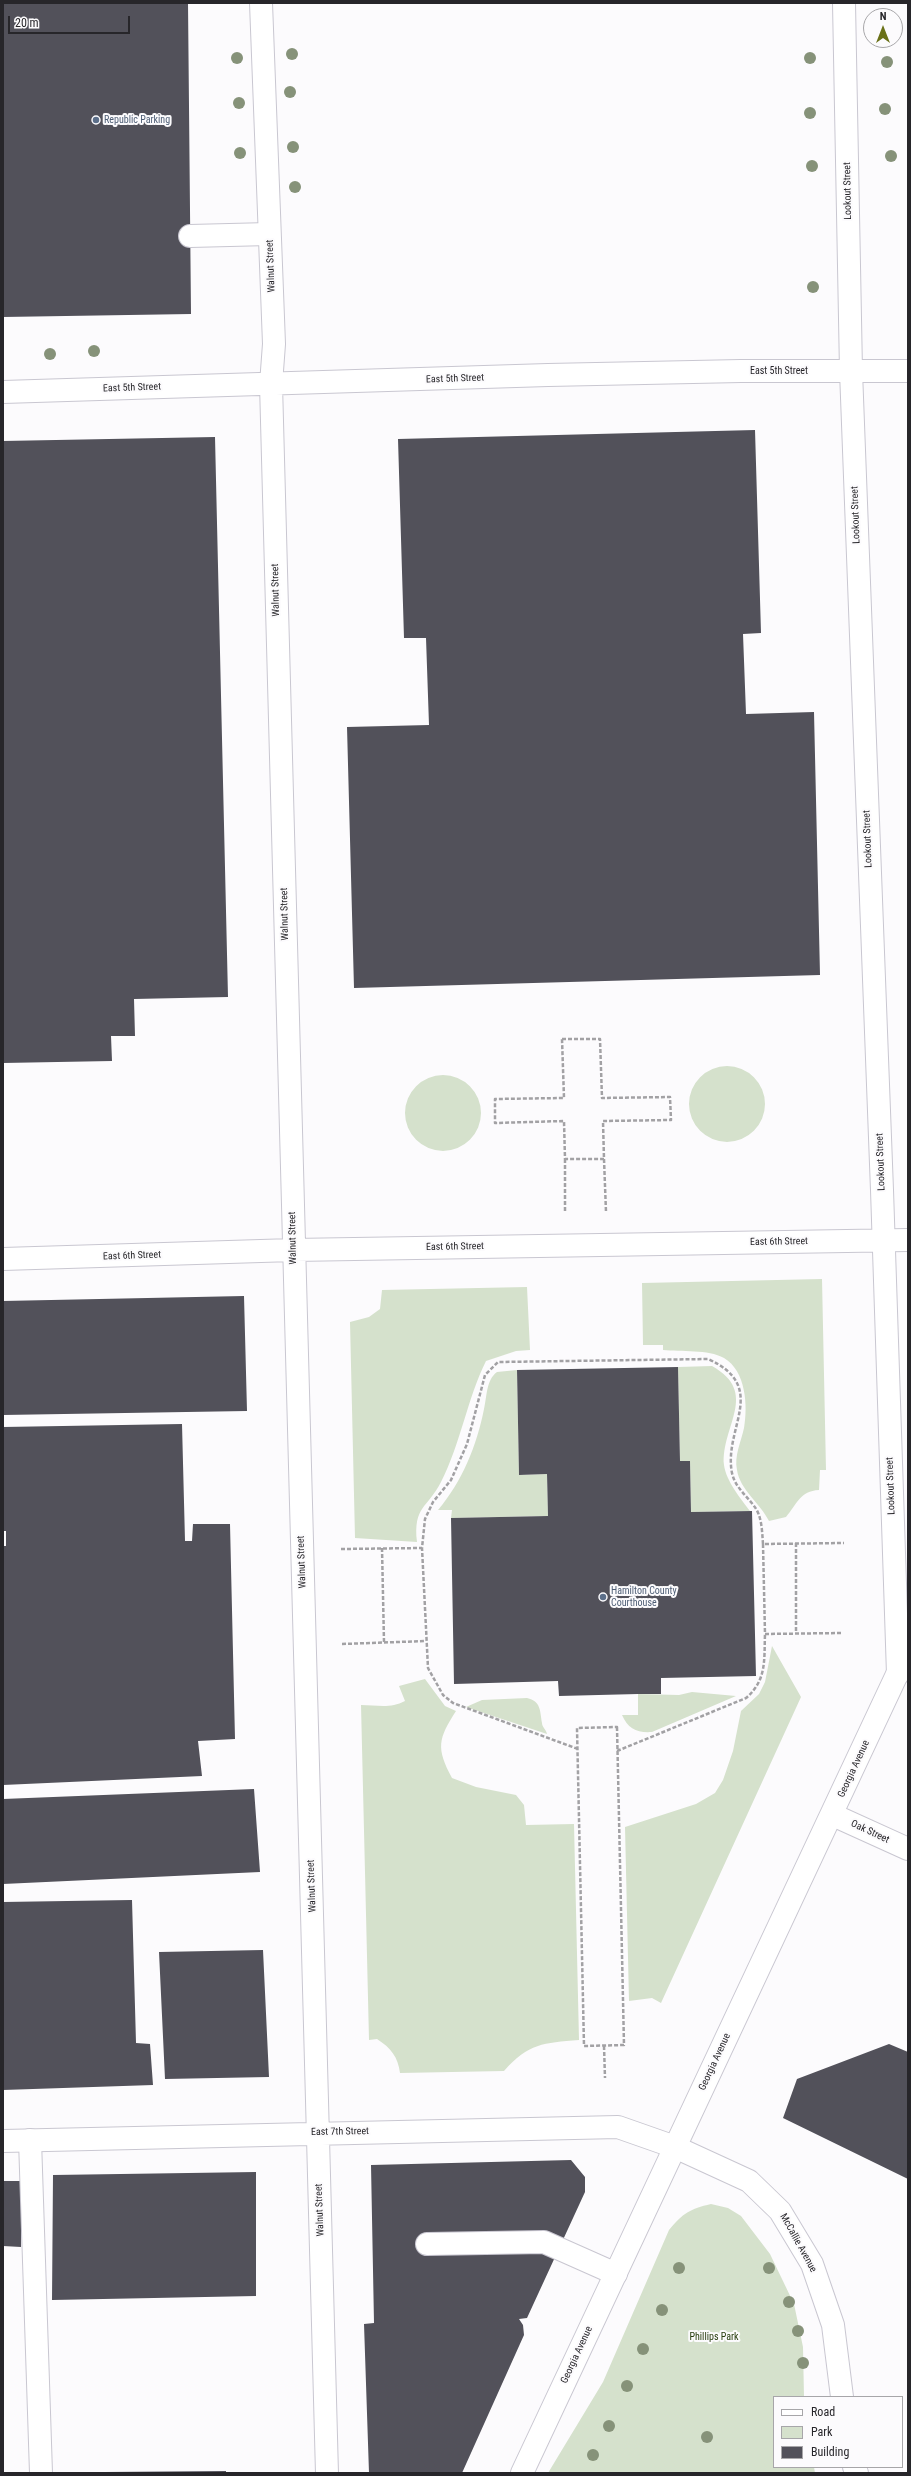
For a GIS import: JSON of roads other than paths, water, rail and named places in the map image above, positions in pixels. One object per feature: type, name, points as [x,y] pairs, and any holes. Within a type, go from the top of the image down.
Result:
[{"type":"street","name":"Walnut Street","points":[[261,3],[274,344],[271,384],[293,1250],[327,2473]]},
{"type":"street","name":"Lookout Street","points":[[844,3],[851,371],[898,1674]]},
{"type":"street","points":[[190,236],[269,234]]},
{"type":"street","name":"East 5th Street","points":[[3,392],[548,375],[908,371]]},
{"type":"street","name":"East 6th Street","points":[[3,1259],[293,1250],[908,1240]]},
{"type":"street","name":"Georgia Avenue","points":[[522,2473],[833,1815],[908,1651]]},
{"type":"street","name":"Oak Street","points":[[833,1815],[908,1849]]},
{"type":"street","name":"East 7th Street","points":[[3,2141],[318,2132],[618,2127],[675,2147]]},
{"type":"street","points":[[30,2140],[41,2473]]},
{"type":"street","name":"McCallie Avenue","points":[[675,2147],[749,2181],[780,2211],[812,2264],[833,2325],[842,2396]]},
{"type":"street","points":[[427,2244],[544,2242],[616,2274]]},
{"type":"place","name":"Republic Parking","points":[[96,120]]},
{"type":"place","name":"Hamilton County Courthouse","points":[[603,1597]]},
{"type":"park label","name":"Phillips Park","points":[[714,2337]]}]
